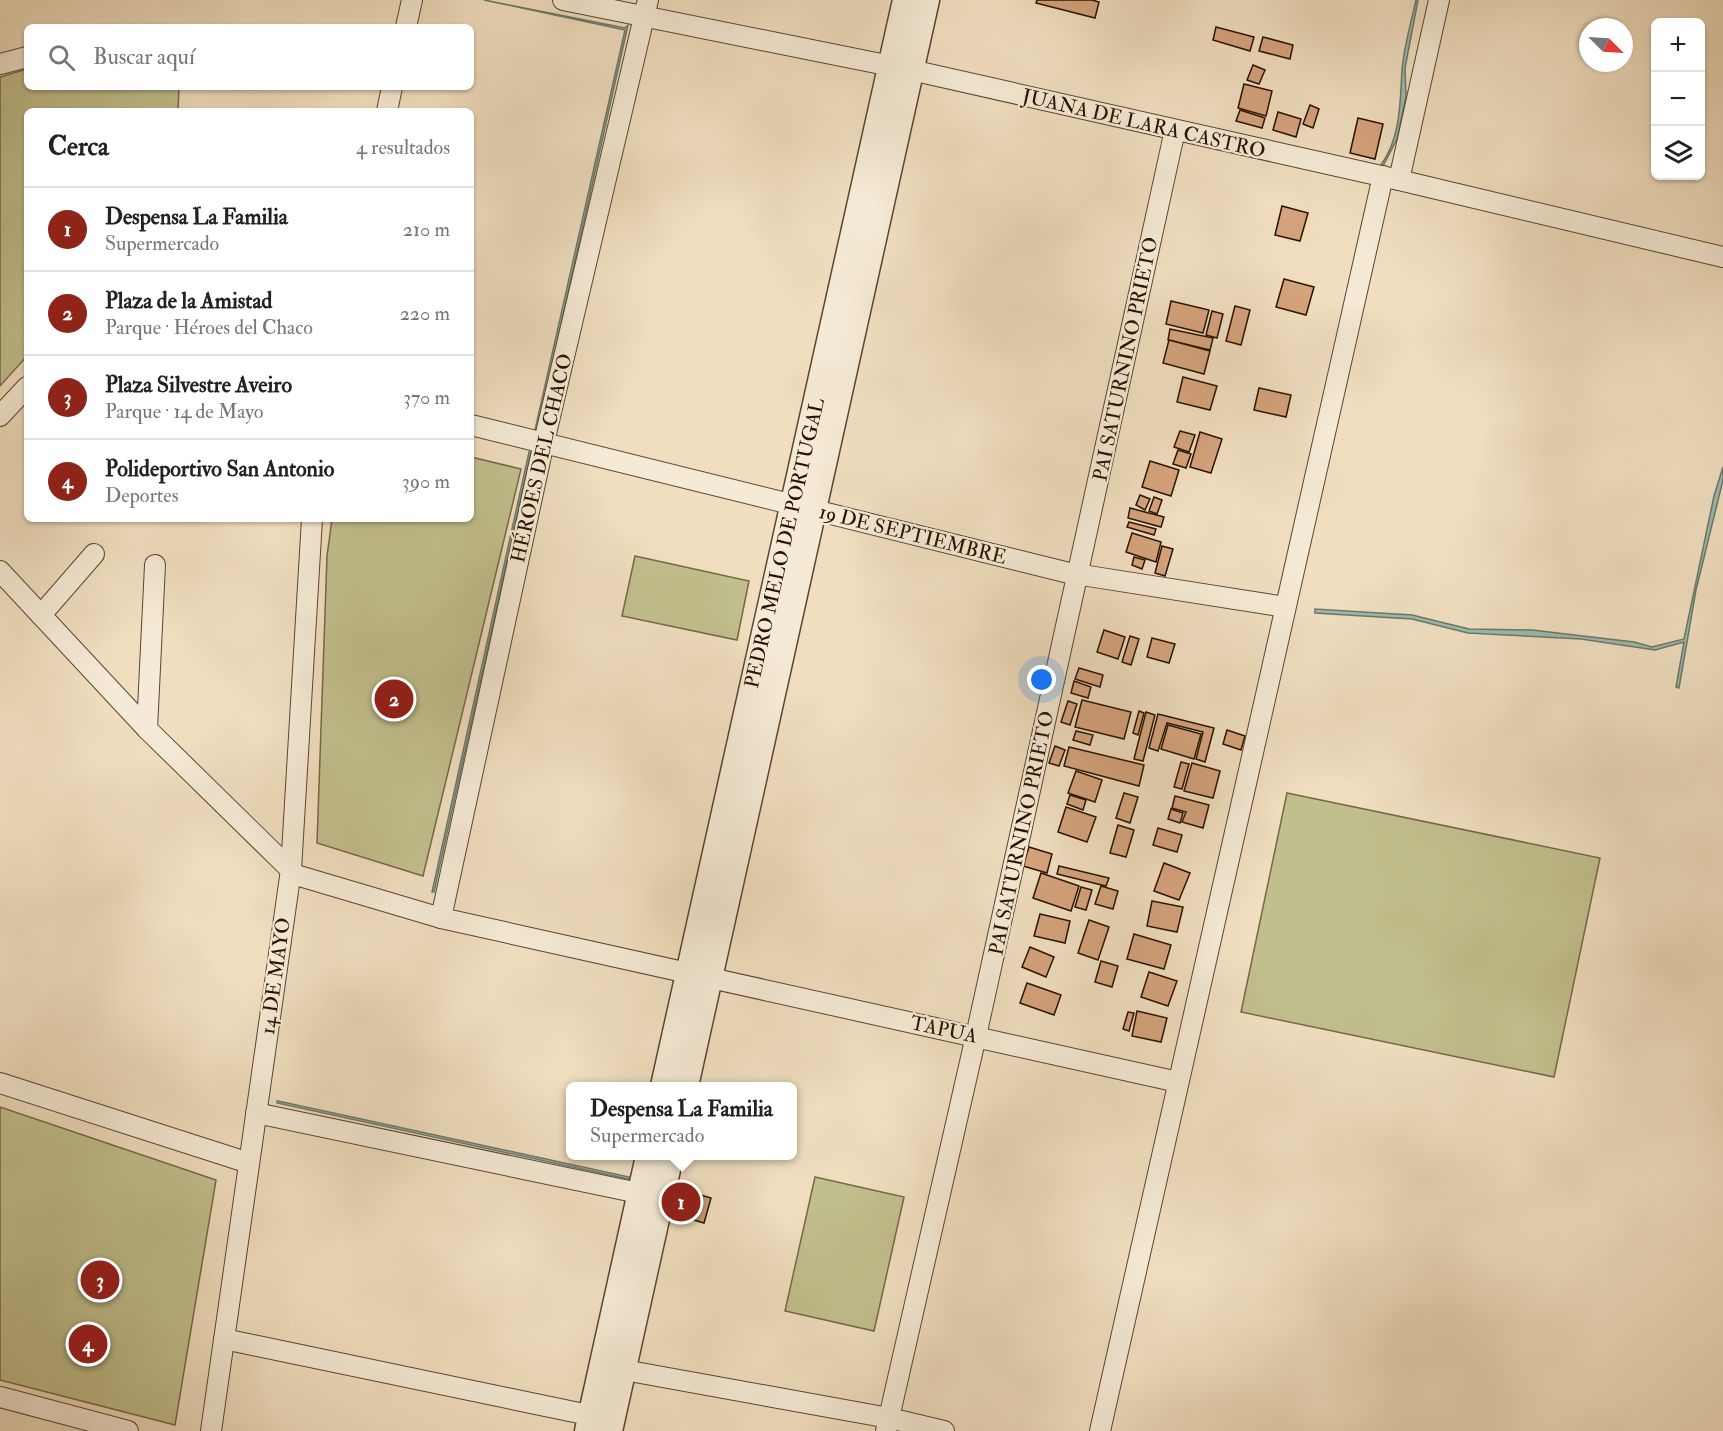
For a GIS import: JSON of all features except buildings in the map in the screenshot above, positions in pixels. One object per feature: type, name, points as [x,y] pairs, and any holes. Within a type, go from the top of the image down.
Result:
[{"type":"street","points":[[407,24],[412,0]]},
{"type":"street","name":"JUANA DE LARA CASTRO","points":[[563,0],[646,9],[1391,178],[1723,257]]},
{"type":"street","name":"PEDRO MELO DE PORTUGAL","points":[[901,68],[905,0]]},
{"type":"street","name":"PEDRO MELO DE PORTUGAL","points":[[664,1082],[699,976],[901,68],[927,0]]},
{"type":"street","points":[[1100,1431],[1285,607],[1391,178],[1439,0]]},
{"type":"street","name":"HÉROES DEL CHACO","points":[[441,918],[544,442],[646,9]]},
{"type":"street","points":[[0,64],[24,58]]},
{"type":"street","points":[[388,108],[391,90]]},
{"type":"street","name":"PAI SATURNINO PRIETO","points":[[888,1424],[976,1036],[1175,129]]},
{"type":"street","points":[[0,416],[24,390]]},
{"type":"street","name":"19 DE SEPTIEMBRE","points":[[474,426],[1077,574],[1285,607]]},
{"type":"street","name":"14 DE MAYO","points":[[211,1431],[291,870],[312,522]]},
{"type":"street","points":[[41,615],[94,554]]},
{"type":"street","points":[[147,729],[155,565]]},
{"type":"street","points":[[0,571],[147,729],[291,870]]},
{"type":"street","name":"TAPUA","points":[[291,870],[296,875],[441,918],[1178,1082]]},
{"type":"street","name":"PEDRO MELO DE PORTUGAL","points":[[686,1082],[699,976]]},
{"type":"street","points":[[0,1083],[249,1163]]},
{"type":"street","points":[[256,1113],[651,1195]]},
{"type":"street","points":[[600,1424],[624,1370],[651,1195],[648,1160]]},
{"type":"street","points":[[600,1424],[651,1195],[668,1160]]},
{"type":"street","points":[[224,1339],[600,1424]]},
{"type":"street","points":[[624,1370],[888,1424],[944,1431]]},
{"type":"street","points":[[0,1397],[128,1431]]},
{"type":"shaded area","points":[[24,70],[24,90],[179,90],[178,108],[24,108],[24,359],[0,386],[0,77]]},
{"type":"shaded area","points":[[474,458],[521,469],[423,876],[317,843],[327,556],[332,522],[474,522]]},
{"type":"shaded area","points":[[635,556],[749,581],[737,640],[622,616]]},
{"type":"shaded area","points":[[1287,793],[1600,858],[1554,1077],[1241,1012]]},
{"type":"shaded area","points":[[0,1107],[216,1180],[175,1425],[0,1380]]},
{"type":"shaded area","points":[[815,1177],[904,1197],[874,1331],[785,1311]]},
{"type":"water","points":[[484,0],[625,28],[628,25],[537,431],[535,430],[625,30]]},
{"type":"water","points":[[1416,0],[1418,0],[1405,68],[1406,97],[1397,139],[1383,166],[1381,165],[1388,154],[1396,131],[1404,52]]},
{"type":"water","points":[[529,452],[531,452],[434,892],[432,892]]},
{"type":"water","points":[[1723,467],[1723,480],[1696,590],[1679,688],[1676,687],[1684,642],[1655,650],[1581,639],[1468,633],[1412,619],[1315,613],[1315,609],[1412,615],[1469,629],[1532,630],[1634,642],[1652,647],[1684,639],[1714,496]]},
{"type":"water","points":[[277,1101],[629,1177],[628,1179],[277,1103]]},
{"type":"place","name":"Plaza de la Amistad","points":[[394,699]]},
{"type":"place","name":"Despensa La Familia","points":[[681,1202]]},
{"type":"place","name":"Plaza Silvestre Aveiro","points":[[100,1280]]},
{"type":"place","name":"Polideportivo San Antonio","points":[[88,1344]]}]
